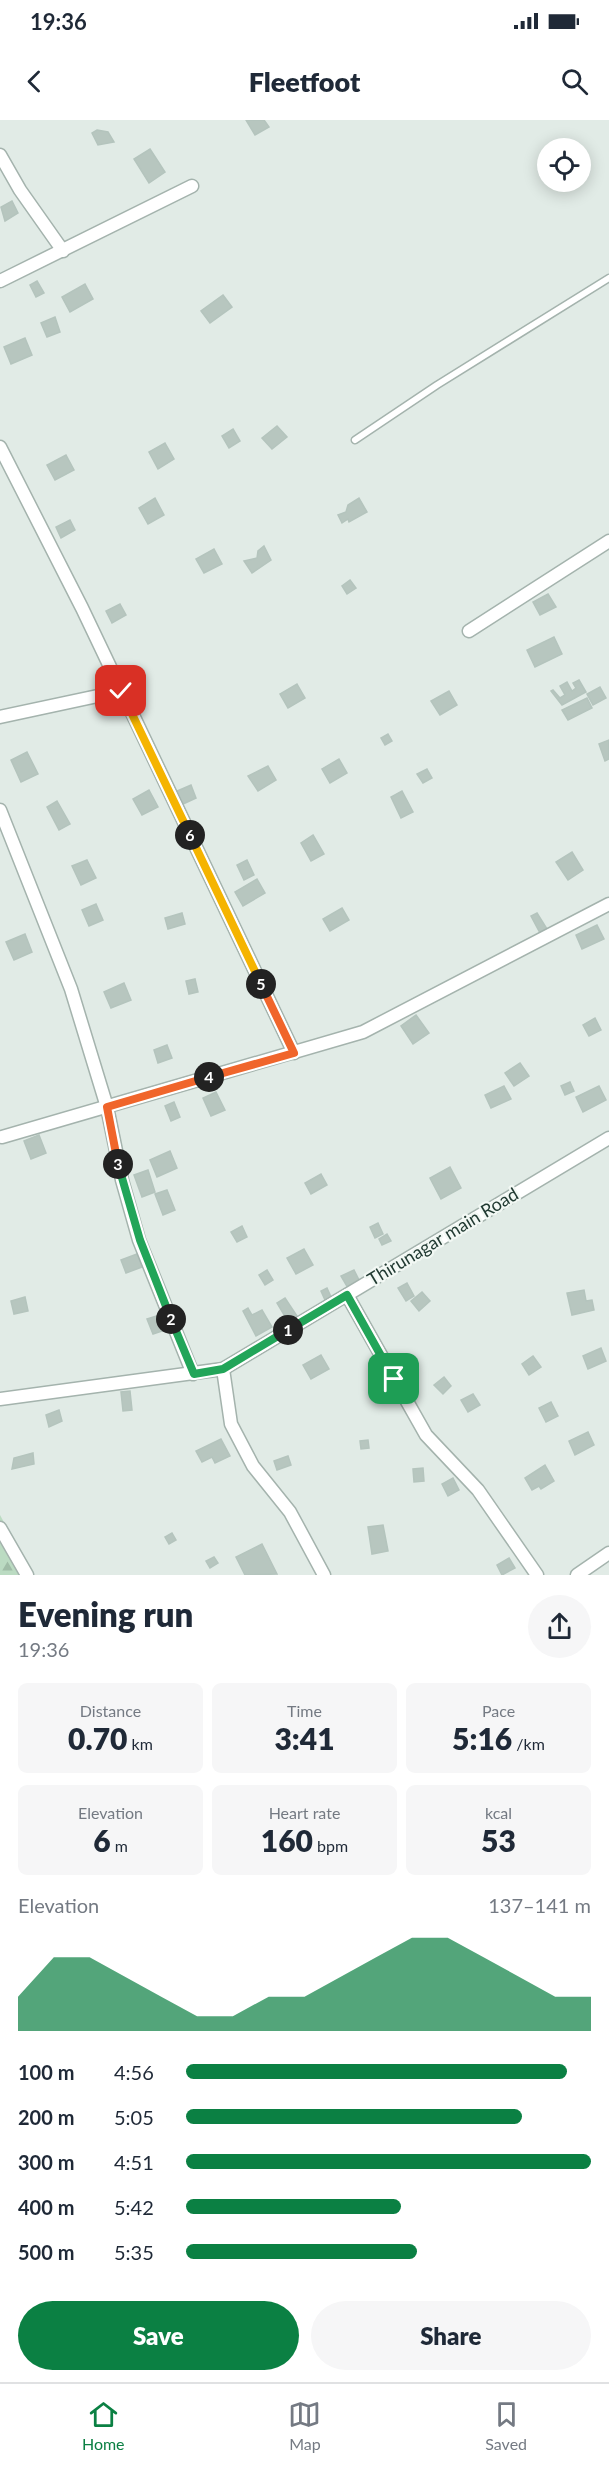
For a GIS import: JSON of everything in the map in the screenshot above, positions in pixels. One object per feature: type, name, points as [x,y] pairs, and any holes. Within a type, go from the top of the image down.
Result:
[{"type":"street","points":[[0,155],[63,251]]},
{"type":"street","points":[[0,281],[192,186]]},
{"type":"street","points":[[0,447],[121,691],[294,1053]]},
{"type":"street","points":[[469,631],[609,541]]},
{"type":"street","points":[[0,717],[121,691]]},
{"type":"street","points":[[0,810],[71,989],[107,1107],[122,1180],[140,1240],[194,1374]]},
{"type":"street","points":[[2,1137],[363,1032],[609,904]]},
{"type":"street","name":"Thirunagar main Road","points":[[0,1400],[223,1369],[609,1138]]},
{"type":"street","points":[[347,1295],[426,1435],[478,1490],[537,1575]]},
{"type":"street","points":[[223,1369],[231,1424],[253,1466],[290,1512],[324,1575]]},
{"type":"street","points":[[0,1528],[27,1575]]},
{"type":"street","points":[[577,1575],[609,1553]]},
{"type":"lane","points":[[355,440],[437,385],[609,278]]},
{"type":"green space","points":[[0,1515],[33,1575],[0,1575]]},
{"type":"building","points":[[246,120],[264,120],[269,127],[255,135]]},
{"type":"building","points":[[97,130],[108,132],[114,142],[98,145],[92,133]]},
{"type":"building","points":[[150,149],[165,172],[149,183],[134,159]]},
{"type":"building","points":[[12,201],[18,213],[5,221],[1,207]]},
{"type":"building","points":[[37,281],[44,293],[36,297],[30,285]]},
{"type":"building","points":[[85,284],[93,299],[70,312],[62,297]]},
{"type":"building","points":[[223,295],[232,307],[210,323],[201,311]]},
{"type":"building","points":[[55,317],[60,332],[47,337],[41,323]]},
{"type":"building","points":[[25,338],[32,355],[11,364],[4,347]]},
{"type":"building","points":[[277,426],[287,437],[272,449],[262,438]]},
{"type":"building","points":[[233,429],[240,441],[229,448],[222,436]]},
{"type":"building","points":[[165,443],[174,459],[158,469],[149,452]]},
{"type":"building","points":[[66,455],[74,470],[55,480],[47,465]]},
{"type":"building","points":[[155,498],[164,515],[148,524],[139,508]]},
{"type":"building","points":[[359,498],[367,512],[349,522],[348,519],[342,523],[338,515],[346,512],[348,505]]},
{"type":"building","points":[[70,520],[75,530],[61,538],[56,527]]},
{"type":"building","points":[[264,546],[271,560],[252,573],[244,561],[257,558],[258,551]]},
{"type":"building","points":[[214,549],[222,564],[204,573],[196,559]]},
{"type":"building","points":[[350,580],[356,588],[347,594],[342,586]]},
{"type":"building","points":[[548,594],[556,607],[540,615],[533,602]]},
{"type":"building","points":[[120,604],[126,615],[112,623],[106,611]]},
{"type":"building","points":[[554,637],[562,654],[535,667],[527,650]]},
{"type":"building","points":[[579,680],[586,692],[562,705],[551,691],[553,690],[560,698],[565,695],[560,686],[567,682],[572,691],[576,688],[573,683]]},
{"type":"building","points":[[297,684],[305,698],[288,708],[280,694]]},
{"type":"building","points":[[600,687],[606,698],[593,705],[587,694]]},
{"type":"building","points":[[449,691],[457,705],[440,715],[431,701]]},
{"type":"building","points":[[587,698],[592,708],[568,720],[562,710]]},
{"type":"building","points":[[388,734],[392,741],[385,745],[381,738]]},
{"type":"building","points":[[609,740],[609,759],[605,761],[599,744]]},
{"type":"building","points":[[27,752],[38,774],[21,782],[11,760]]},
{"type":"building","points":[[339,759],[347,773],[330,783],[322,769]]},
{"type":"building","points":[[268,766],[276,780],[258,791],[248,776]]},
{"type":"building","points":[[427,769],[432,778],[423,783],[417,774]]},
{"type":"building","points":[[191,785],[196,798],[181,805],[175,792]]},
{"type":"building","points":[[149,790],[158,807],[142,815],[133,799]]},
{"type":"building","points":[[402,791],[413,812],[401,818],[391,797]]},
{"type":"building","points":[[57,801],[70,824],[59,830],[47,807]]},
{"type":"building","points":[[313,835],[324,854],[311,861],[301,843]]},
{"type":"building","points":[[572,852],[583,870],[568,880],[556,862]]},
{"type":"building","points":[[87,860],[96,878],[81,885],[72,866]]},
{"type":"building","points":[[247,860],[254,875],[244,880],[237,865]]},
{"type":"building","points":[[257,879],[265,893],[243,906],[235,892]]},
{"type":"building","points":[[96,904],[103,920],[89,926],[82,910]]},
{"type":"building","points":[[342,908],[349,920],[330,931],[323,919]]},
{"type":"building","points":[[182,913],[185,924],[168,929],[165,918]]},
{"type":"building","points":[[537,913],[547,929],[540,933],[531,916]]},
{"type":"building","points":[[597,925],[604,939],[582,949],[576,935]]},
{"type":"building","points":[[25,934],[32,952],[14,960],[6,942]]},
{"type":"building","points":[[195,979],[198,992],[189,994],[186,981]]},
{"type":"building","points":[[124,983],[131,1000],[111,1008],[104,992]]},
{"type":"building","points":[[416,1015],[429,1033],[413,1044],[401,1026]]},
{"type":"building","points":[[595,1018],[601,1030],[589,1036],[583,1025]]},
{"type":"building","points":[[167,1045],[172,1058],[158,1063],[154,1050]]},
{"type":"building","points":[[520,1063],[529,1076],[514,1086],[505,1073]]},
{"type":"building","points":[[570,1082],[574,1091],[565,1095],[561,1086]]},
{"type":"building","points":[[504,1086],[511,1099],[491,1108],[485,1095]]},
{"type":"building","points":[[599,1086],[606,1100],[583,1112],[576,1097]]},
{"type":"building","points":[[216,1092],[225,1110],[211,1116],[203,1098]]},
{"type":"building","points":[[174,1102],[180,1117],[171,1121],[165,1106]]},
{"type":"building","points":[[39,1135],[46,1153],[31,1159],[24,1141]]},
{"type":"building","points":[[170,1151],[177,1168],[157,1177],[150,1160]]},
{"type":"building","points":[[450,1167],[461,1188],[441,1199],[430,1178]]},
{"type":"building","points":[[148,1170],[155,1192],[142,1197],[134,1175]]},
{"type":"building","points":[[321,1174],[327,1185],[311,1194],[305,1183]]},
{"type":"building","points":[[167,1190],[175,1210],[163,1215],[155,1194]]},
{"type":"building","points":[[378,1223],[383,1234],[375,1238],[370,1227]]},
{"type":"building","points":[[242,1226],[247,1237],[237,1242],[231,1232]]},
{"type":"building","points":[[387,1234],[391,1241],[382,1245],[379,1239]]},
{"type":"building","points":[[304,1249],[313,1265],[296,1274],[287,1258]]},
{"type":"building","points":[[137,1254],[142,1267],[126,1273],[121,1260]]},
{"type":"building","points":[[267,1270],[273,1280],[265,1285],[259,1275]]},
{"type":"building","points":[[354,1270],[360,1282],[348,1288],[341,1276]]},
{"type":"building","points":[[407,1283],[414,1296],[406,1301],[398,1288]]},
{"type":"building","points":[[327,1288],[331,1297],[325,1300],[321,1291]]},
{"type":"building","points":[[584,1290],[586,1301],[592,1300],[594,1310],[572,1315],[567,1293]]},
{"type":"building","points":[[422,1292],[430,1301],[419,1311],[411,1301]]},
{"type":"building","points":[[25,1297],[28,1311],[14,1314],[11,1301]]},
{"type":"building","points":[[285,1298],[299,1319],[290,1325],[277,1303]]},
{"type":"building","points":[[248,1308],[252,1315],[262,1310],[272,1327],[256,1336],[243,1311]]},
{"type":"building","points":[[163,1314],[168,1329],[153,1334],[147,1319]]},
{"type":"building","points":[[601,1348],[606,1361],[588,1369],[583,1356]]},
{"type":"building","points":[[321,1355],[329,1369],[311,1379],[303,1365]]},
{"type":"building","points":[[533,1356],[541,1367],[529,1375],[522,1364]]},
{"type":"building","points":[[444,1377],[451,1386],[443,1394],[434,1385]]},
{"type":"building","points":[[130,1391],[132,1410],[123,1411],[121,1392]]},
{"type":"building","points":[[473,1394],[480,1405],[468,1412],[461,1400]]},
{"type":"building","points":[[551,1402],[558,1416],[546,1422],[539,1408]]},
{"type":"building","points":[[59,1410],[62,1421],[49,1427],[46,1415]]},
{"type":"building","points":[[588,1432],[594,1445],[575,1455],[569,1441]]},
{"type":"building","points":[[221,1439],[230,1456],[215,1463],[212,1457],[202,1462],[196,1451]]},
{"type":"building","points":[[368,1440],[369,1448],[361,1449],[360,1441]]},
{"type":"building","points":[[33,1453],[34,1464],[12,1469],[14,1458]]},
{"type":"building","points":[[288,1456],[291,1465],[277,1470],[274,1461]]},
{"type":"building","points":[[545,1465],[554,1481],[541,1489],[539,1486],[532,1490],[525,1478]]},
{"type":"building","points":[[423,1468],[424,1481],[414,1482],[413,1469]]},
{"type":"building","points":[[453,1478],[459,1490],[448,1496],[442,1484]]},
{"type":"building","points":[[383,1525],[388,1551],[372,1554],[368,1527]]},
{"type":"building","points":[[172,1533],[176,1540],[169,1544],[165,1537]]},
{"type":"building","points":[[262,1544],[277,1574],[245,1575],[236,1557]]},
{"type":"building","points":[[214,1557],[218,1563],[210,1568],[206,1561]]},
{"type":"building","points":[[509,1558],[515,1568],[502,1575],[497,1565]]},
{"type":"route","points":[[121,691],[294,1053],[107,1107],[122,1180],[140,1240],[194,1374],[223,1369],[347,1295],[394,1379]]}]
